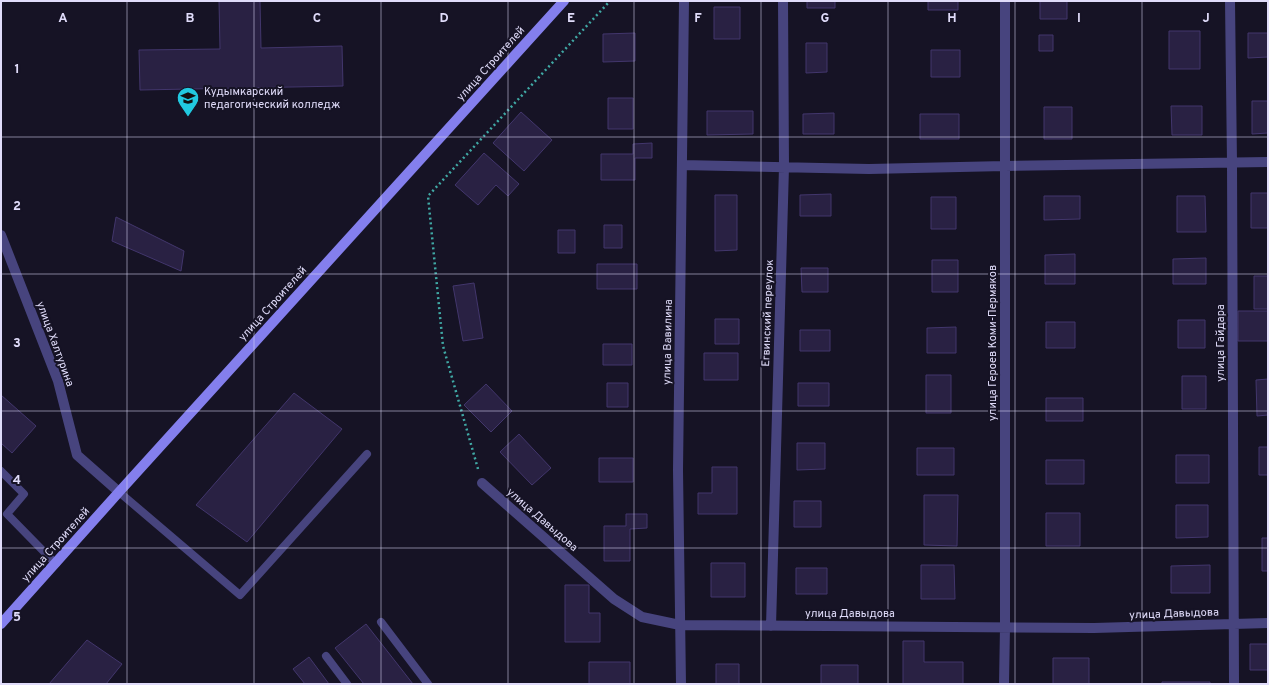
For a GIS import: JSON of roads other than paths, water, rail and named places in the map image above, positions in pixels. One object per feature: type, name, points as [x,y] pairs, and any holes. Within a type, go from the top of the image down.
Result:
[{"type":"main road","name":"улица Строителей","points":[[1,624],[563,1]]},
{"type":"street","name":"улица Вавилина","points":[[681,684],[678,470],[684,1]]},
{"type":"street","name":"Егвинский переулок","points":[[771,626],[784,167],[783,1]]},
{"type":"street","name":"улица Героев Коми-Пермяков","points":[[1004,1],[1004,684]]},
{"type":"street","name":"улица Гайдара","points":[[1230,1],[1234,684]]},
{"type":"street","points":[[682,165],[869,169],[1268,162]]},
{"type":"street","name":"улица Халтурина","points":[[1,235],[58,381],[77,456],[119,492]]},
{"type":"street","name":"улица Давыдова","points":[[482,483],[614,599],[642,617],[680,625],[1094,628],[1268,623]]},
{"type":"lane","points":[[119,492],[240,595],[367,454]]},
{"type":"lane","points":[[1,471],[24,494],[6,514],[56,564]]},
{"type":"lane","points":[[381,622],[428,684]]},
{"type":"lane","points":[[326,656],[347,684]]},
{"type":"place","name":"Кудымкарский педагогический колледж","points":[[188,118]]}]
